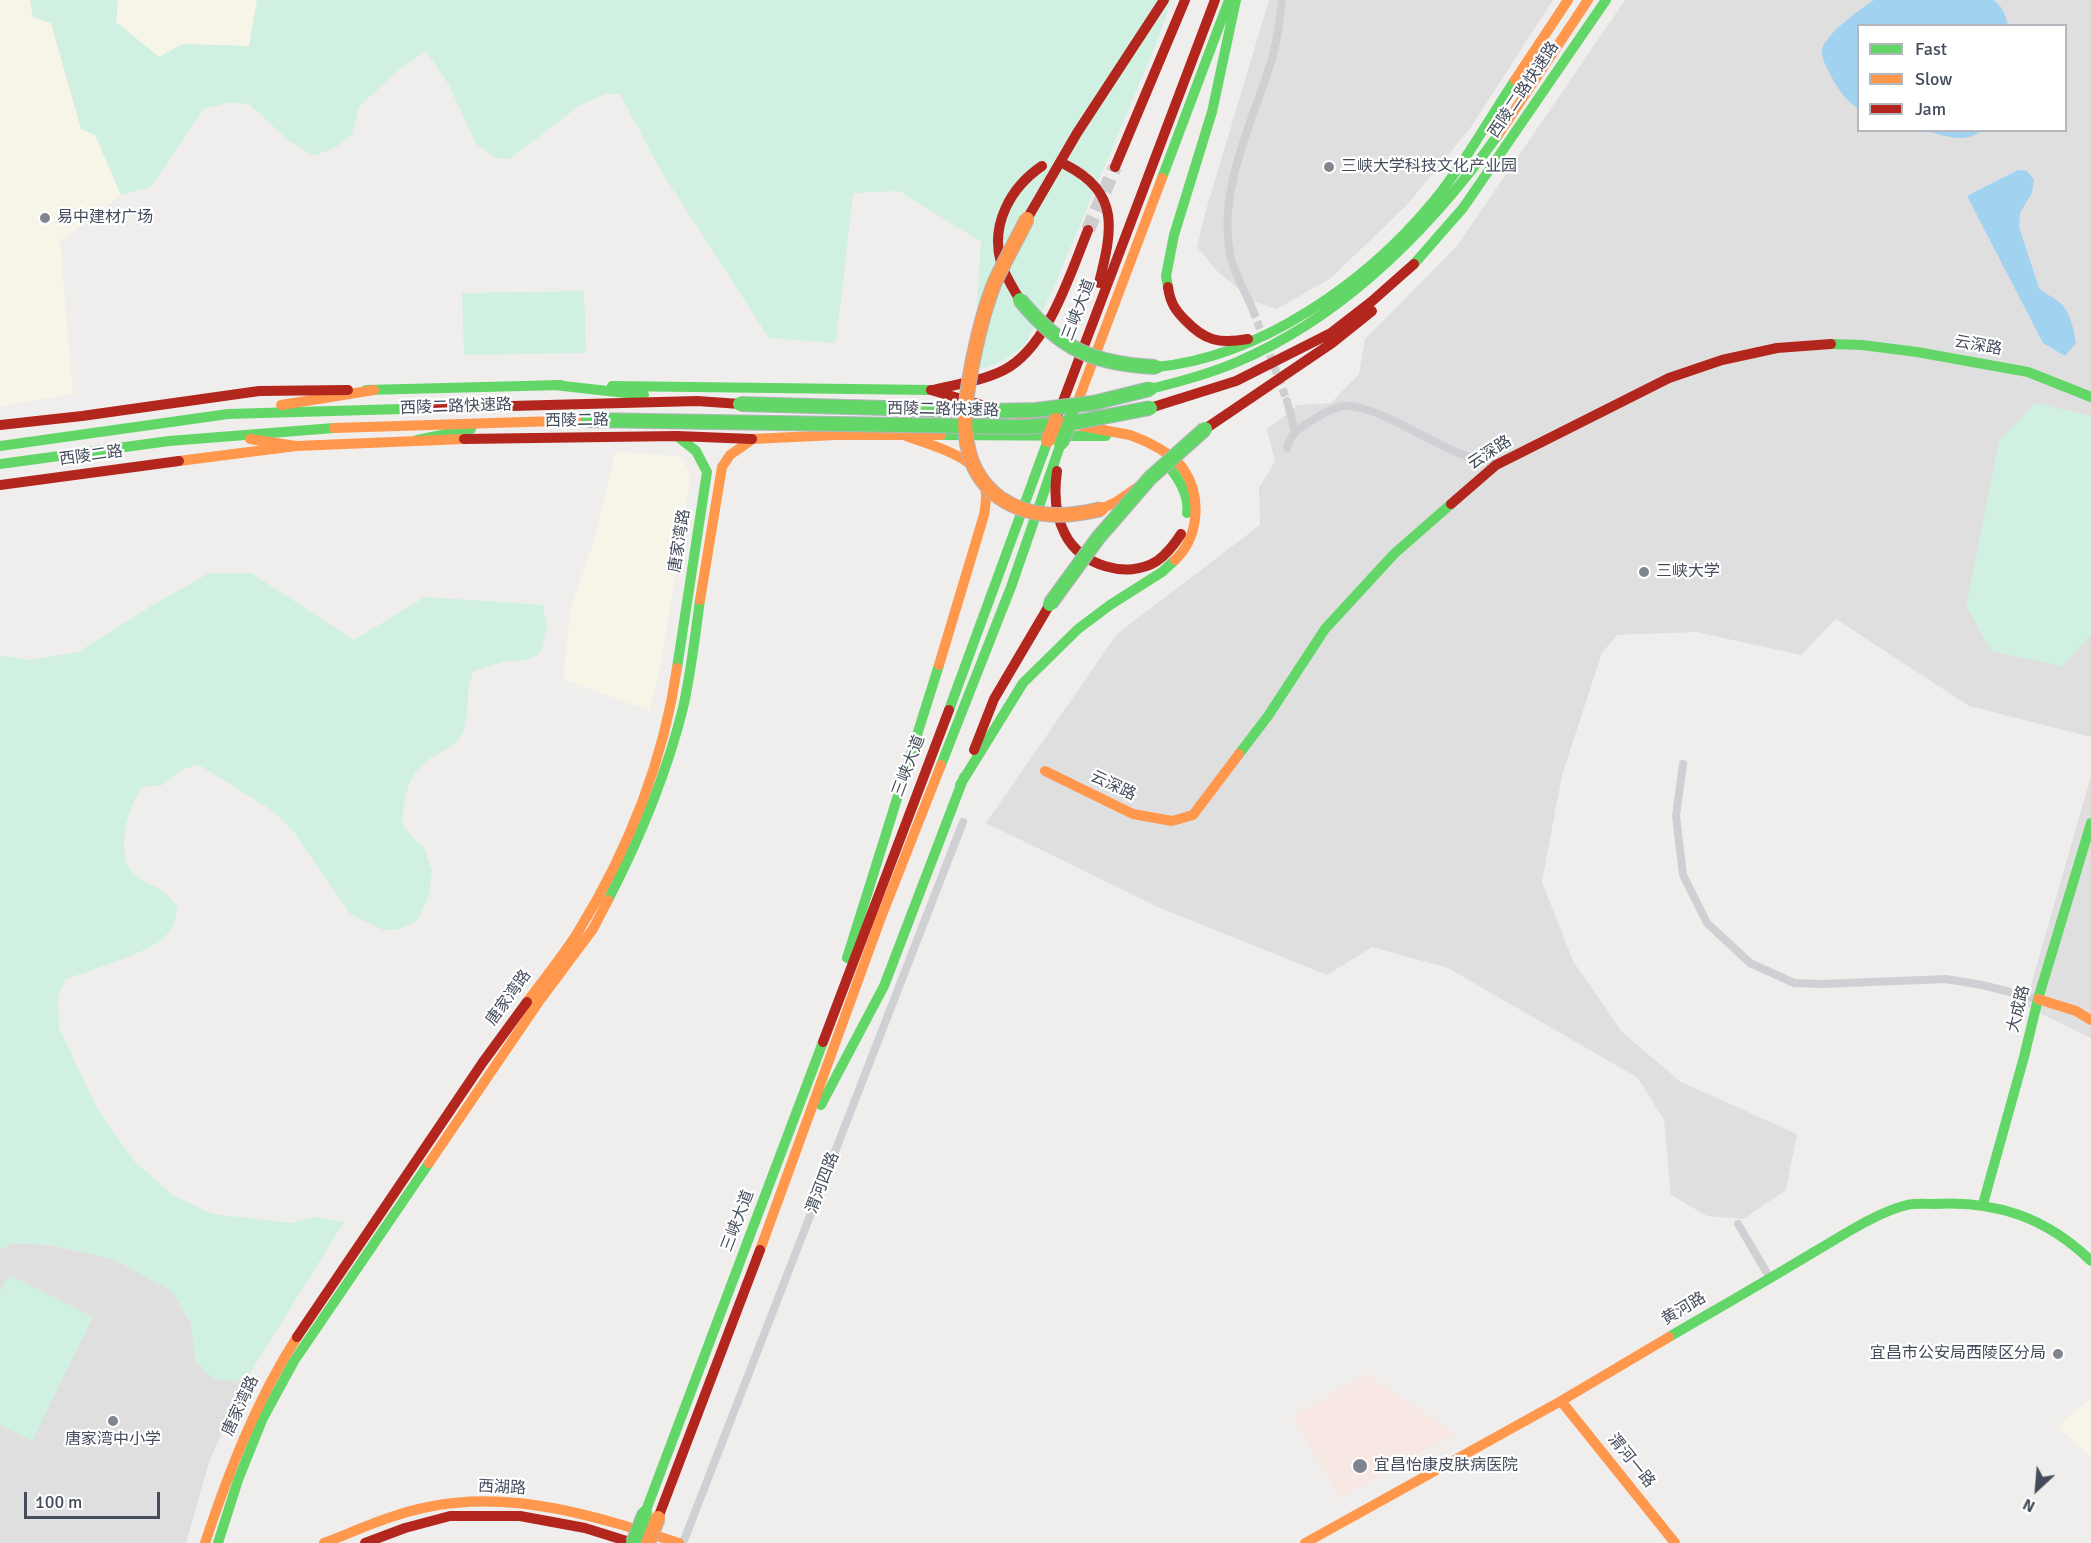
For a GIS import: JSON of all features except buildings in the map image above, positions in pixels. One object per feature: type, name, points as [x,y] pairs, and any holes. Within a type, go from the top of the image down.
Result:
[{"type":"main road","points":[[1164,0],[1077,133],[1027,219],[994,285],[969,375],[964,418],[965,443],[978,477],[988,489],[1010,505],[1030,513],[1055,517],[1085,514],[1101,509],[1116,502],[1150,478],[1232,408],[1351,330],[1374,310],[1387,288]]},
{"type":"main road","points":[[1115,167],[1185,0]]},
{"type":"main road","name":"三峡大道","points":[[1066,414],[1073,372],[1215,0]]},
{"type":"main road","name":"三峡大道","points":[[648,1543],[652,1515],[822,1046],[1054,442],[1229,0]]},
{"type":"main road","points":[[1236,0],[1212,112],[1168,259],[1167,289],[1170,299],[1183,320],[1197,333],[1213,340],[1229,342],[1250,339],[1276,329]]},
{"type":"main road","points":[[1042,166],[1020,184],[1009,199],[1000,228],[1000,258],[1006,275],[1020,300],[1045,330],[1076,351],[1110,363],[1130,367],[1188,364],[1222,355],[1307,311],[1354,278],[1425,210],[1462,162],[1568,0]]},
{"type":"main road","name":"西陵二路快速路","points":[[0,446],[228,414],[697,401],[998,411],[1036,410],[1093,403],[1212,372],[1248,358],[1287,338],[1338,305],[1371,279],[1434,218],[1475,168],[1588,0]]},
{"type":"main road","name":"西陵二路快速路","points":[[0,464],[103,449],[339,427],[588,420],[1044,427],[1100,419],[1150,408],[1236,381],[1331,333],[1420,259],[1463,208],[1606,0]]},
{"type":"main road","points":[[1066,165],[1080,170],[1098,189],[1107,208],[1110,232],[1098,286],[1073,372]]},
{"type":"main road","points":[[0,425],[259,391],[554,385],[931,390],[990,376],[1013,365],[1029,350],[1052,313],[1088,230]]},
{"type":"main road","name":"云深路","points":[[1046,771],[1132,814],[1172,821],[1193,815],[1268,716],[1325,629],[1394,554],[1496,465],[1670,378],[1722,360],[1777,348],[1814,344],[1862,345],[1917,352],[2028,372],[2091,397]]},
{"type":"main road","points":[[554,385],[697,401]]},
{"type":"main road","points":[[842,389],[867,393],[877,398],[883,405],[884,421],[879,428],[868,434],[855,436]]},
{"type":"main road","points":[[228,414],[374,390]]},
{"type":"main road","points":[[931,390],[998,411],[1120,433],[1145,440],[1183,468],[1193,488],[1196,506],[1195,524],[1190,539],[1180,555],[1162,572],[1110,605],[1078,629],[1023,683],[960,785]]},
{"type":"main road","points":[[417,440],[513,421]]},
{"type":"main road","name":"西陵二路","points":[[0,485],[296,446],[417,440],[677,436],[753,439],[941,435],[1109,436],[1136,445],[1159,457],[1175,472],[1188,506],[1184,529],[1173,549],[1155,563],[1128,571],[1102,565],[1082,555],[1065,536],[1058,516],[1054,442]]},
{"type":"main road","points":[[224,436],[296,446]]},
{"type":"main road","name":"唐家湾路","points":[[206,1543],[221,1494],[249,1424],[275,1372],[483,1062],[577,934],[624,849],[648,790],[663,744],[673,698],[707,472],[696,450],[677,436]]},
{"type":"main road","points":[[822,1046],[857,922],[954,619],[984,515],[986,495],[982,480],[970,463],[947,451],[906,436]]},
{"type":"main road","name":"唐家湾路","points":[[218,1543],[238,1480],[263,1418],[294,1361],[495,1066],[592,929],[623,871],[654,801],[683,707],[722,467],[730,455],[753,439]]},
{"type":"main road","name":"三峡大道","points":[[633,1543],[652,1515],[802,1138],[880,920],[1011,587],[1054,442]]},
{"type":"main road","points":[[802,1138],[857,1040],[884,986],[994,699],[1050,604],[1098,538],[1150,478]]},
{"type":"main road","name":"大成路","points":[[1983,1204],[2038,999],[2091,823]]},
{"type":"main road","points":[[2038,999],[2076,1011],[2091,1020]]},
{"type":"main road","name":"黄河路","points":[[1305,1543],[1560,1401],[1854,1229],[1905,1206],[1949,1201],[1983,1204],[2013,1211],[2063,1237],[2091,1261]]},
{"type":"main road","name":"渭河一路","points":[[1560,1401],[1675,1543]]},
{"type":"main road","name":"西湖路","points":[[324,1543],[394,1516],[441,1504],[480,1502],[520,1503],[585,1515],[681,1543]]},
{"type":"main road","name":"西湖路","points":[[365,1543],[405,1528],[450,1516],[520,1516],[585,1528],[633,1543]]},
{"type":"street","points":[[1253,310],[1230,257],[1228,224],[1232,184],[1245,136],[1271,63],[1282,2]]},
{"type":"street","points":[[1287,401],[1295,431]]},
{"type":"street","points":[[1287,448],[1295,431],[1336,407],[1347,406],[1398,423],[1452,451],[1496,465]]},
{"type":"street","points":[[1683,764],[1676,816],[1683,875],[1707,923],[1750,963],[1794,983],[1946,979],[2038,999]]},
{"type":"street","name":"渭河四路","points":[[681,1543],[963,822]]},
{"type":"street","points":[[1738,1224],[1770,1278]]},
{"type":"shaded area","name":"易中建材广场","points":[[0,0],[30,0],[33,17],[51,23],[81,129],[95,135],[121,195],[60,241],[73,394],[0,406]]},
{"type":"shaded area","points":[[118,0],[257,0],[249,46],[183,44],[159,57],[116,22]]},
{"type":"shaded area","name":"三峡大学科技文化产业园","points":[[1269,0],[1553,0],[1471,127],[1406,206],[1331,278],[1277,309],[1255,302],[1218,272],[1197,247]]},
{"type":"shaded area","name":"三峡大学","points":[[1625,0],[2091,0],[2091,737],[1969,706],[1836,619],[1801,655],[1696,632],[1617,635],[1602,653],[1562,775],[1542,882],[1573,961],[1622,1032],[1681,1082],[1797,1134],[1786,1190],[1743,1219],[1707,1216],[1671,1195],[1664,1120],[1638,1078],[1448,968],[1372,947],[1327,975],[1160,908],[986,823],[1117,634],[1260,525],[1259,488],[1275,461],[1267,429],[1298,405],[1331,403],[1359,374],[1365,339],[1457,246]]},
{"type":"shaded area","points":[[615,452],[680,456],[688,469],[690,483],[660,670],[650,711],[563,679],[571,608],[595,538]]},
{"type":"shaded area","points":[[2091,776],[2091,1038],[2025,1006]]},
{"type":"shaded area","name":"唐家湾中小学","points":[[12,1243],[51,1245],[113,1259],[171,1290],[191,1324],[196,1362],[214,1379],[245,1381],[209,1462],[186,1543],[0,1543],[0,1250]]},
{"type":"shaded area","name":"宜昌怡康皮肤病医院","points":[[1366,1373],[1455,1434],[1340,1498],[1292,1417]]},
{"type":"shaded area","points":[[2091,1398],[2091,1456],[2057,1427]]},
{"type":"green space","points":[[30,0],[118,0],[116,22],[159,57],[183,44],[249,46],[257,0],[1172,0],[1155,46],[1050,296],[1024,346],[1004,360],[986,368],[973,368],[981,242],[899,191],[853,193],[836,343],[769,338],[661,171],[620,94],[605,94],[579,106],[509,159],[496,158],[476,144],[449,85],[426,51],[397,71],[359,107],[352,134],[336,147],[314,156],[289,141],[249,104],[231,102],[203,109],[151,187],[121,195],[95,135],[81,129],[51,23],[33,17]]},
{"type":"green space","points":[[584,291],[586,353],[464,355],[462,293]]},
{"type":"green space","points":[[2035,403],[2091,416],[2091,635],[2062,666],[1991,651],[1966,606],[1999,441]]},
{"type":"green space","points":[[209,573],[251,573],[354,640],[425,597],[543,605],[547,626],[540,654],[525,660],[503,662],[474,671],[468,694],[467,716],[458,741],[420,767],[410,783],[402,823],[413,838],[424,847],[432,871],[429,895],[417,921],[400,929],[383,930],[350,914],[294,832],[273,811],[199,765],[181,770],[163,785],[143,787],[133,804],[124,840],[127,862],[134,874],[165,893],[178,907],[170,930],[158,943],[133,955],[66,979],[58,997],[59,1028],[98,1110],[134,1161],[174,1196],[213,1214],[291,1223],[314,1217],[344,1222],[245,1381],[214,1380],[196,1362],[191,1324],[171,1290],[113,1259],[51,1245],[12,1243],[0,1250],[0,655],[31,660],[78,652]]},
{"type":"green space","points":[[9,1275],[93,1317],[32,1441],[0,1425],[0,1292]]},
{"type":"water","points":[[1874,0],[1993,0],[2005,14],[2008,24],[1857,24],[1857,107],[1836,85],[1822,56],[1822,49],[1830,36]]},
{"type":"water","points":[[1930,132],[1980,132],[1968,137],[1948,137]]},
{"type":"water","points":[[2018,170],[2027,171],[2034,180],[2032,193],[2020,213],[2019,227],[2039,288],[2063,306],[2073,326],[2076,343],[2065,356],[2043,343],[1967,196]]},
{"type":"tunnel","points":[[1088,230],[1115,167]]},
{"type":"tunnel","points":[[1253,310],[1287,401]]},
{"type":"traffic: fast","points":[[1162,178],[1229,0]]},
{"type":"traffic: fast","points":[[1168,287],[1166,276],[1174,235],[1212,112],[1236,0]]},
{"type":"traffic: fast","points":[[1414,264],[1463,208],[1606,0]]},
{"type":"traffic: fast","points":[[1156,367],[1195,360],[1234,348],[1309,311],[1344,287],[1377,260],[1433,202],[1465,158],[1515,80]]},
{"type":"traffic: fast","points":[[1150,389],[1237,362],[1276,343],[1349,295],[1414,236],[1444,204],[1498,135]]},
{"type":"traffic: fast","points":[[1020,300],[1050,331],[1079,351],[1114,362],[1156,367]]},
{"type":"traffic: fast","points":[[1831,344],[1862,345],[1917,352],[2028,372],[2091,397]]},
{"type":"traffic: fast","points":[[554,385],[644,395]]},
{"type":"traffic: fast","points":[[366,390],[561,385]]},
{"type":"traffic: fast","points":[[612,386],[931,390]]},
{"type":"traffic: fast","points":[[740,404],[992,411],[1036,410],[1093,403],[1150,389]]},
{"type":"traffic: fast","points":[[0,446],[228,414],[437,408]]},
{"type":"traffic: fast","points":[[588,420],[1025,427],[1072,423],[1150,408]]},
{"type":"traffic: fast","points":[[1061,443],[1072,417]]},
{"type":"traffic: fast","points":[[0,464],[169,441],[334,428]]},
{"type":"traffic: fast","points":[[417,440],[471,429]]},
{"type":"traffic: fast","points":[[1050,604],[1098,538],[1150,478],[1205,429]]},
{"type":"traffic: fast","points":[[941,435],[1106,436]]},
{"type":"traffic: fast","points":[[677,436],[696,451],[707,472],[677,668]]},
{"type":"traffic: fast","points":[[949,710],[1048,440]]},
{"type":"traffic: fast","points":[[941,765],[1011,587],[1061,443]]},
{"type":"traffic: fast","points":[[1164,462],[1181,485],[1186,499],[1187,513]]},
{"type":"traffic: fast","points":[[1239,754],[1268,716],[1325,629],[1394,554],[1451,504]]},
{"type":"traffic: fast","points":[[960,785],[1023,683],[1078,629],[1110,605],[1162,572],[1175,560]]},
{"type":"traffic: fast","points":[[608,900],[631,853],[669,758],[683,708],[700,600]]},
{"type":"traffic: fast","points":[[847,958],[939,665]]},
{"type":"traffic: fast","points":[[821,1105],[884,986],[964,777]]},
{"type":"traffic: fast","points":[[1983,1204],[2038,999],[2091,823]]},
{"type":"traffic: fast","points":[[645,1513],[823,1042]]},
{"type":"traffic: fast","points":[[218,1543],[238,1480],[263,1418],[294,1361],[429,1163]]},
{"type":"traffic: fast","points":[[1669,1337],[1859,1225],[1895,1208],[1910,1204],[1978,1205],[2019,1215],[2057,1233],[2091,1261]]},
{"type":"traffic: fast","points":[[633,1543],[645,1513]]},
{"type":"traffic: slow","points":[[1515,80],[1568,0]]},
{"type":"traffic: slow","points":[[1498,135],[1588,0]]},
{"type":"traffic: slow","points":[[1073,414],[1162,178]]},
{"type":"traffic: slow","points":[[1027,219],[994,284],[980,328],[965,413],[968,451],[985,484],[1000,498],[1012,505],[1049,515],[1075,514],[1101,509]]},
{"type":"traffic: slow","points":[[281,405],[374,390]]},
{"type":"traffic: slow","points":[[1013,413],[1130,435],[1152,444],[1180,464],[1194,492],[1195,516],[1189,540],[1175,560]]},
{"type":"traffic: slow","points":[[334,428],[588,420]]},
{"type":"traffic: slow","points":[[1048,440],[1056,420]]},
{"type":"traffic: slow","points":[[752,439],[836,435],[941,435]]},
{"type":"traffic: slow","points":[[906,436],[944,450],[968,463],[984,483],[986,496],[984,515],[939,665]]},
{"type":"traffic: slow","points":[[250,439],[296,446]]},
{"type":"traffic: slow","points":[[179,461],[296,446],[464,439]]},
{"type":"traffic: slow","points":[[700,600],[722,467],[730,455],[753,439]]},
{"type":"traffic: slow","points":[[1101,509],[1116,502],[1142,484]]},
{"type":"traffic: slow","points":[[527,1002],[578,932],[628,837],[653,772],[663,738],[677,668]]},
{"type":"traffic: slow","points":[[1045,771],[1133,814],[1172,821],[1193,815],[1239,754]]},
{"type":"traffic: slow","points":[[760,1250],[880,920],[941,765]]},
{"type":"traffic: slow","points":[[429,1163],[540,1000],[593,929],[608,900]]},
{"type":"traffic: slow","points":[[2038,999],[2076,1011],[2091,1020]]},
{"type":"traffic: slow","points":[[205,1543],[256,1411],[297,1337]]},
{"type":"traffic: slow","points":[[1305,1543],[1561,1401],[1669,1337]]},
{"type":"traffic: slow","points":[[1561,1401],[1675,1543]]},
{"type":"traffic: slow","points":[[324,1543],[415,1510],[460,1502],[492,1501],[555,1508],[587,1515],[679,1543]]},
{"type":"traffic: slow","points":[[648,1543],[658,1518]]},
{"type":"traffic: jam","points":[[1027,219],[1077,133],[1164,0]]},
{"type":"traffic: jam","points":[[1115,167],[1185,0]]},
{"type":"traffic: jam","points":[[1059,412],[1215,0]]},
{"type":"traffic: jam","points":[[1066,165],[1084,176],[1096,188],[1104,201],[1108,215],[1107,247],[1099,283]]},
{"type":"traffic: jam","points":[[1020,300],[1001,263],[998,234],[1006,208],[1013,196],[1021,185],[1042,166]]},
{"type":"traffic: jam","points":[[933,390],[987,377],[1004,370],[1020,359],[1033,345],[1056,308],[1088,230]]},
{"type":"traffic: jam","points":[[1150,408],[1236,381],[1331,333],[1414,264]]},
{"type":"traffic: jam","points":[[1168,287],[1176,309],[1199,333],[1221,341],[1248,339]]},
{"type":"traffic: jam","points":[[1205,429],[1332,343],[1372,311]]},
{"type":"traffic: jam","points":[[1451,504],[1496,465],[1669,378],[1722,360],[1777,348],[1831,344]]},
{"type":"traffic: jam","points":[[0,425],[259,391],[348,390]]},
{"type":"traffic: jam","points":[[931,390],[992,408]]},
{"type":"traffic: jam","points":[[437,408],[697,401],[740,404]]},
{"type":"traffic: jam","points":[[464,439],[677,436],[752,439]]},
{"type":"traffic: jam","points":[[0,485],[179,461]]},
{"type":"traffic: jam","points":[[1057,471],[1056,503],[1062,527],[1072,545],[1093,561],[1119,569],[1145,567],[1164,555],[1181,534]]},
{"type":"traffic: jam","points":[[974,750],[994,699],[1050,604]]},
{"type":"traffic: jam","points":[[823,1042],[949,710]]},
{"type":"traffic: jam","points":[[297,1337],[483,1062],[527,1002]]},
{"type":"traffic: jam","points":[[658,1518],[760,1250]]},
{"type":"traffic: jam","points":[[365,1543],[405,1528],[450,1516],[520,1516],[585,1528],[633,1543]]},
{"type":"place","name":"三峡大学科技文化产业园","points":[[1329,167]]},
{"type":"place","name":"易中建材广场","points":[[45,218]]},
{"type":"place","name":"三峡大学","points":[[1644,572]]},
{"type":"place","name":"宜昌市公安局西陵区分局","points":[[2058,1354]]},
{"type":"place","name":"唐家湾中小学","points":[[113,1421]]},
{"type":"place","name":"宜昌怡康皮肤病医院","points":[[1360,1466]]}]
